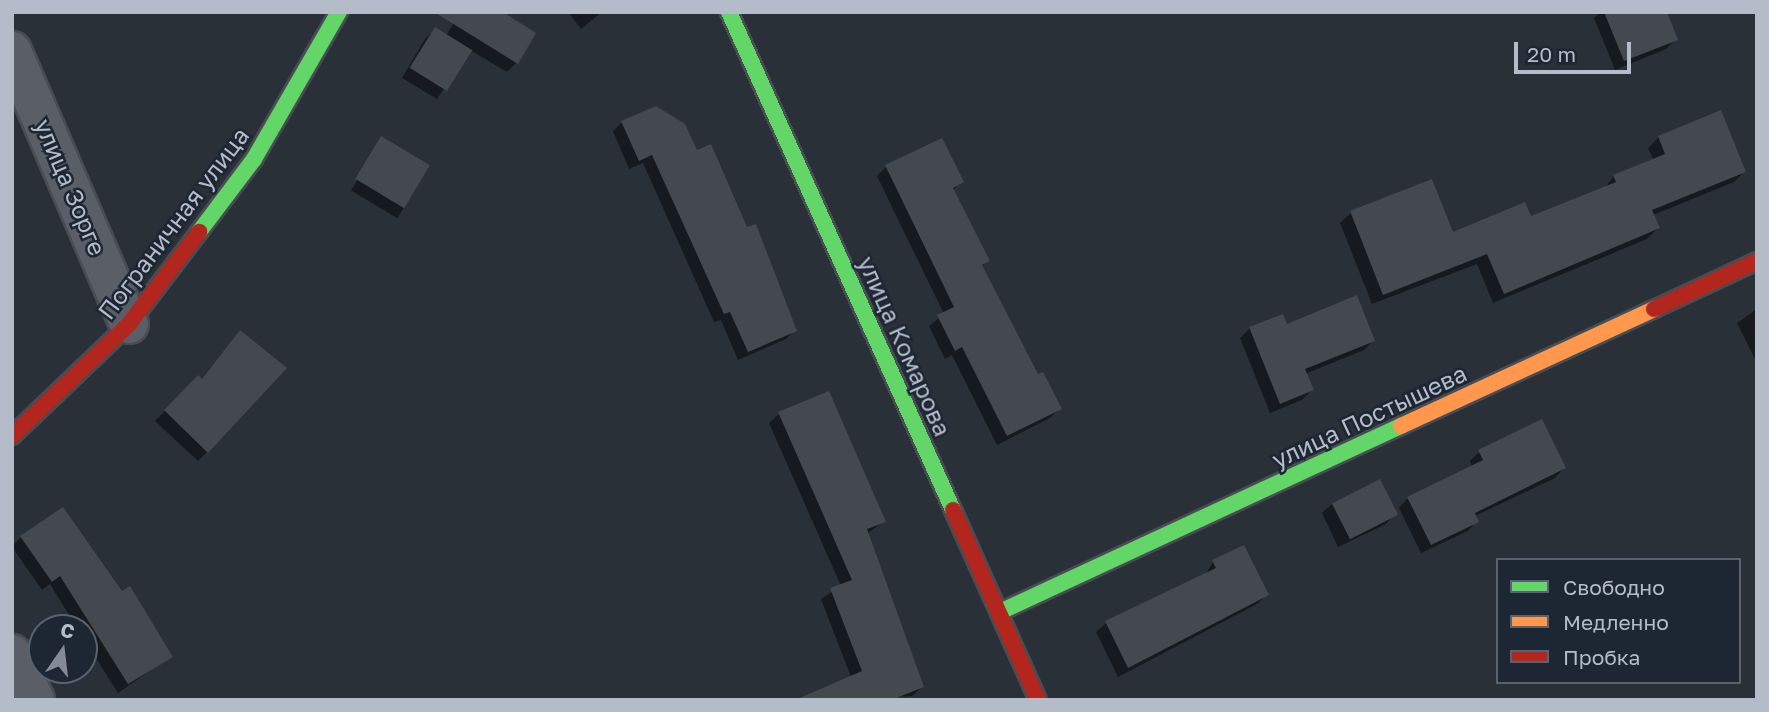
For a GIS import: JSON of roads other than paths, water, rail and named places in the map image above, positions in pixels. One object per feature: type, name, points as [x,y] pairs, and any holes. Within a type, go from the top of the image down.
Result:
[{"type":"street","name":"Пограничная улица","points":[[12,436],[129,324],[254,159],[339,12]]},
{"type":"street","name":"улица Комарова","points":[[729,12],[1038,700]]},
{"type":"street","name":"улица Зорге","points":[[12,51],[129,324]]},
{"type":"street","name":"улица Постышева","points":[[1000,611],[1757,261]]},
{"type":"street","points":[[12,654],[34,700]]}]
